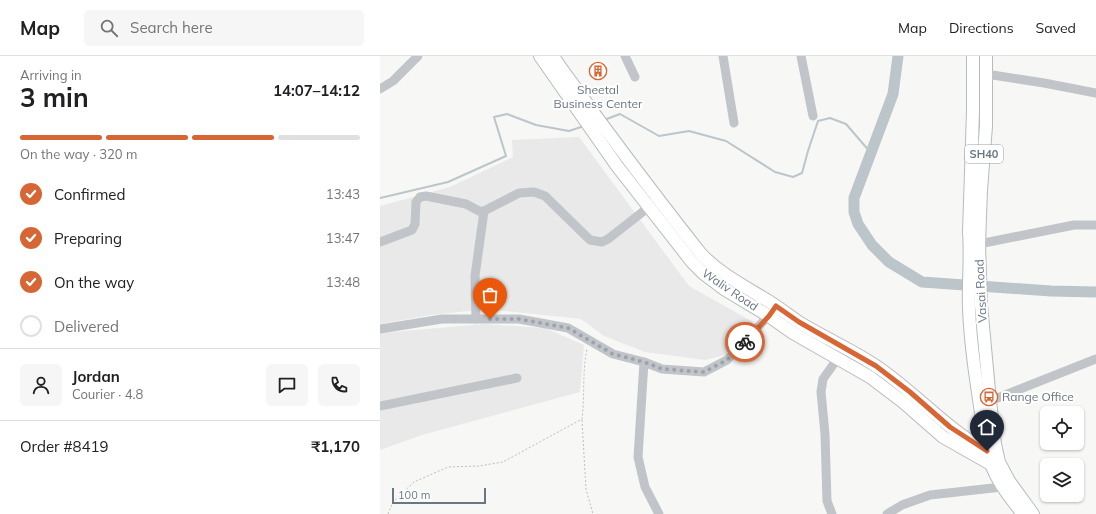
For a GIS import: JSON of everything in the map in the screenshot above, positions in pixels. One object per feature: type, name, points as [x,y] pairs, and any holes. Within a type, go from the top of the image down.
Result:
[{"type":"main road","name":"Waliv Road","points":[[540,56],[588,125],[653,204],[711,264],[730,278],[799,322],[876,366],[910,392],[950,427],[991,457],[1003,471],[1033,514]]},
{"type":"main road","name":"Waliv Road","points":[[553,56],[564,74],[600,121],[692,262],[704,274],[724,289],[769,316],[793,333],[870,377],[903,402],[943,437],[991,457]]},
{"type":"main road","name":"Vasai Road","points":[[973,56],[973,134],[969,232],[975,248]]},
{"type":"main road","name":"Vasai Road","points":[[986,56],[986,126],[975,248],[975,306],[972,344],[985,403],[991,457],[1002,487],[1023,514]]},
{"type":"street","points":[[380,89],[393,81],[418,56]]},
{"type":"street","points":[[625,56],[635,77]]},
{"type":"street","points":[[723,56],[734,123]]},
{"type":"street","points":[[801,56],[814,116]]},
{"type":"street","points":[[986,74],[1096,93]]},
{"type":"street","points":[[380,242],[412,230],[415,224],[416,202],[420,197],[426,196],[466,204],[479,211],[484,211],[519,193],[534,192],[545,196],[590,240],[602,242],[653,204]]},
{"type":"street","points":[[476,319],[475,276],[484,211]]},
{"type":"street","points":[[975,248],[1074,224],[1096,224]]},
{"type":"street","points":[[380,329],[442,320],[519,319],[568,328],[613,354],[644,362],[662,369],[704,372],[727,360],[769,316],[776,306]]},
{"type":"street","points":[[832,514],[827,501],[825,434],[821,392],[823,379],[838,358]]},
{"type":"street","points":[[985,403],[1096,359]]},
{"type":"street","points":[[644,362],[638,458],[645,487],[659,514]]},
{"type":"street","points":[[380,406],[517,378]]},
{"type":"street","points":[[887,514],[902,505],[930,494],[1002,487]]},
{"type":"path","points":[[589,340],[584,365],[584,401],[582,419],[586,489],[593,514]]},
{"type":"path","points":[[388,514],[393,502],[414,482],[448,466],[479,466],[503,462],[582,419]]},
{"type":"shaded area","points":[[579,137],[689,286],[753,322],[725,355],[705,360],[645,352],[604,336],[581,319],[487,309],[431,315],[380,324],[380,206],[450,187],[513,157],[512,140]]},
{"type":"shaded area","points":[[484,324],[545,328],[584,345],[580,392],[422,435],[380,450],[380,333]]},
{"type":"waterway","points":[[898,56],[893,94],[854,198],[854,212],[858,224],[872,245],[889,262],[922,282],[1051,291],[1096,292]]},
{"type":"waterway","points":[[380,198],[448,182],[506,156],[494,117],[507,114],[536,125],[569,131],[584,126]]},
{"type":"waterway","points":[[604,120],[620,114],[659,136],[689,131],[726,141],[775,172],[793,177],[802,173],[818,121],[830,118],[846,124],[871,153]]},
{"type":"way so far","points":[[490,319],[519,319],[568,328],[613,354],[644,362],[662,369],[704,372],[727,360],[745,342]]},
{"type":"place","name":"Sheetal Business Center","points":[[598,71]]},
{"type":"place","name":"Range Office","points":[[989,397]]},
{"type":"route","points":[[745,342],[769,316],[776,306],[799,322],[876,366],[910,392],[950,427],[987,451]]}]
